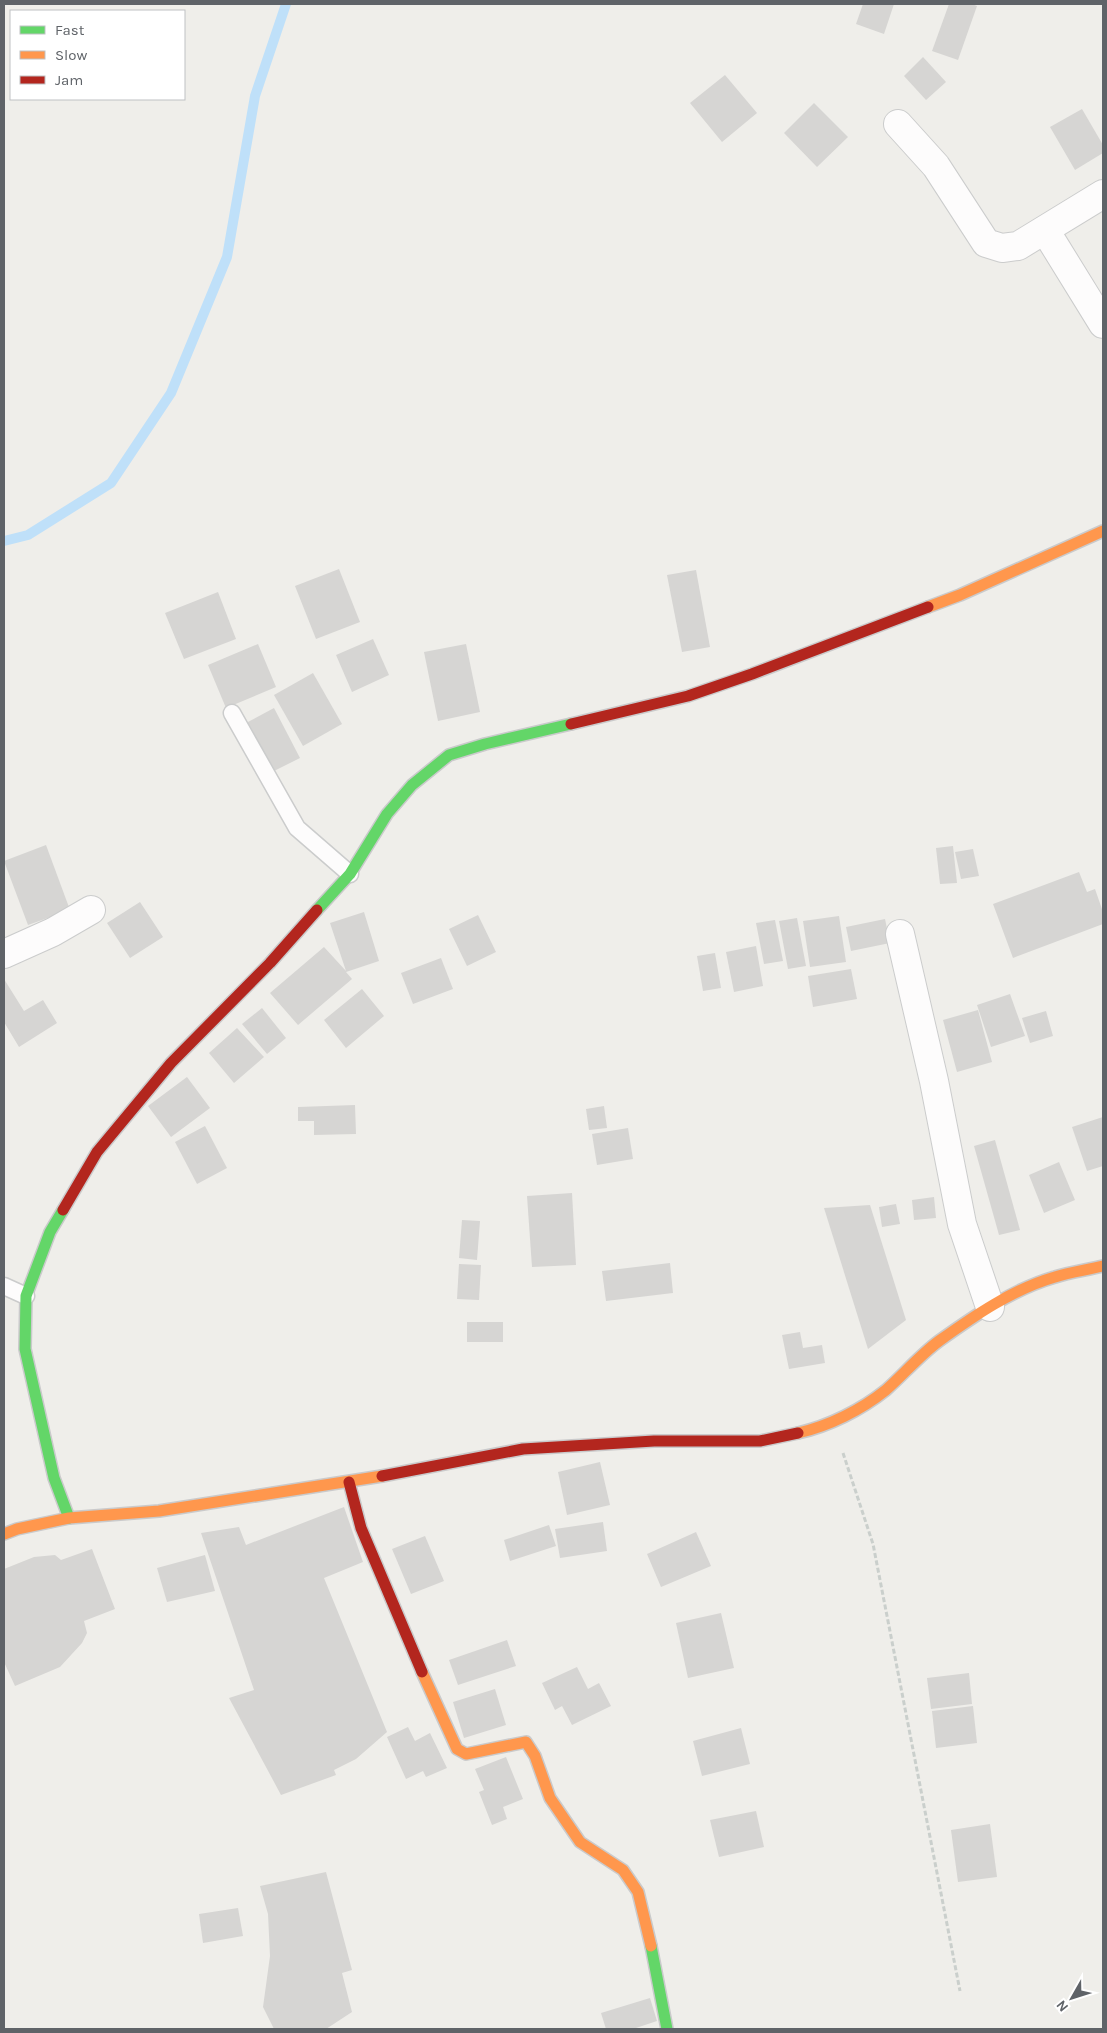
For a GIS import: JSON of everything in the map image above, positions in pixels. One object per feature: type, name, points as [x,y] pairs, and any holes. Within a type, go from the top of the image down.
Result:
[{"type":"street","points":[[898,124],[936,166],[986,243],[1002,248],[1018,246],[1103,194]]},
{"type":"street","points":[[1046,230],[1103,324]]},
{"type":"street","points":[[69,1518],[54,1478],[25,1349],[26,1296],[50,1232],[97,1152],[171,1064],[270,963],[350,874],[387,814],[412,786],[449,755],[484,744],[688,696],[752,674],[960,595],[1103,531]]},
{"type":"street","points":[[4,954],[53,932],[91,910]]},
{"type":"street","points":[[900,934],[934,1081],[962,1224],[990,1307]]},
{"type":"street","points":[[4,1534],[17,1529],[69,1518],[160,1511],[349,1482],[523,1449],[654,1441],[760,1441],[817,1428],[854,1411],[884,1391],[938,1342],[990,1307],[1020,1290],[1054,1277],[1103,1266]]},
{"type":"street","points":[[349,1482],[361,1528],[400,1624],[457,1749],[466,1754],[526,1742],[535,1756],[550,1798],[580,1842],[623,1870],[638,1892],[647,1925],[667,2029]]},
{"type":"lane","points":[[232,713],[297,828],[350,874]]},
{"type":"lane","points":[[4,1286],[26,1296]]},
{"type":"path","points":[[832,1421],[873,1544],[960,1991]]},
{"type":"building","points":[[863,4],[894,4],[884,34],[856,24]]},
{"type":"building","points":[[949,4],[972,4],[977,6],[958,60],[932,51]]},
{"type":"building","points":[[923,57],[946,82],[926,100],[904,76]]},
{"type":"building","points":[[725,75],[757,113],[722,142],[690,103]]},
{"type":"building","points":[[814,103],[848,137],[817,167],[784,133]]},
{"type":"building","points":[[1082,109],[1103,145],[1103,153],[1075,170],[1050,127]]},
{"type":"building","points":[[339,569],[360,622],[316,639],[295,586]]},
{"type":"building","points":[[696,570],[710,647],[682,652],[667,575]]},
{"type":"building","points":[[218,592],[236,639],[184,659],[165,613]]},
{"type":"building","points":[[373,639],[389,675],[352,692],[336,655]]},
{"type":"building","points":[[258,644],[276,687],[226,708],[208,665]]},
{"type":"building","points":[[466,644],[480,712],[438,721],[424,652]]},
{"type":"building","points":[[313,673],[342,724],[303,746],[274,695]]},
{"type":"building","points":[[274,708],[300,758],[272,772],[246,723]]},
{"type":"building","points":[[46,845],[70,910],[28,925],[4,861]]},
{"type":"building","points":[[953,846],[957,883],[940,884],[936,848]]},
{"type":"building","points":[[973,849],[979,876],[961,879],[955,852]]},
{"type":"building","points":[[1079,872],[1087,892],[1095,889],[1103,912],[1103,924],[1013,958],[993,904]]},
{"type":"building","points":[[140,902],[163,937],[130,958],[107,923]]},
{"type":"building","points":[[364,912],[379,961],[346,972],[352,979],[298,1025],[270,993],[324,947],[346,971],[330,923]]},
{"type":"building","points":[[478,915],[496,952],[467,966],[449,929]]},
{"type":"building","points":[[839,916],[846,962],[810,967],[803,921]]},
{"type":"building","points":[[797,918],[806,966],[788,969],[779,921]]},
{"type":"building","points":[[885,919],[890,943],[851,951],[846,927]]},
{"type":"building","points":[[775,920],[783,961],[764,964],[756,923]]},
{"type":"building","points":[[756,946],[763,986],[734,992],[726,952]]},
{"type":"building","points":[[715,953],[721,988],[703,991],[697,956]]},
{"type":"building","points":[[441,958],[453,989],[413,1004],[401,973]]},
{"type":"building","points":[[851,969],[857,999],[813,1007],[808,976]]},
{"type":"building","points":[[4,979],[24,1011],[43,1000],[57,1023],[19,1047],[4,1022]]},
{"type":"building","points":[[362,989],[384,1016],[346,1048],[324,1020]]},
{"type":"building","points":[[1010,994],[1025,1036],[991,1047],[977,1005]]},
{"type":"building","points":[[262,1008],[286,1038],[267,1054],[242,1024]]},
{"type":"building","points":[[978,1010],[992,1062],[957,1072],[943,1020]]},
{"type":"building","points":[[1046,1011],[1053,1036],[1030,1043],[1022,1018]]},
{"type":"building","points":[[237,1028],[264,1057],[234,1083],[209,1053]]},
{"type":"building","points":[[187,1077],[210,1108],[171,1137],[148,1106]]},
{"type":"building","points":[[355,1105],[356,1134],[314,1135],[314,1121],[298,1121],[298,1107]]},
{"type":"building","points":[[604,1106],[607,1128],[589,1130],[586,1109]]},
{"type":"building","points":[[1103,1117],[1103,1166],[1087,1171],[1072,1127]]},
{"type":"building","points":[[205,1126],[227,1168],[197,1184],[175,1142]]},
{"type":"building","points":[[628,1128],[633,1159],[597,1165],[592,1134]]},
{"type":"building","points":[[995,1140],[1020,1230],[999,1235],[974,1146]]},
{"type":"building","points":[[1059,1162],[1075,1200],[1044,1213],[1029,1175]]},
{"type":"building","points":[[572,1193],[576,1265],[532,1267],[527,1196]]},
{"type":"building","points":[[934,1197],[936,1218],[914,1220],[912,1200]]},
{"type":"building","points":[[896,1204],[900,1224],[882,1227],[879,1207]]},
{"type":"building","points":[[870,1205],[906,1320],[868,1349],[824,1208]]},
{"type":"building","points":[[462,1220],[480,1221],[477,1260],[459,1258]]},
{"type":"building","points":[[670,1263],[673,1293],[606,1301],[602,1271]]},
{"type":"building","points":[[459,1264],[481,1265],[479,1300],[457,1299]]},
{"type":"building","points":[[467,1322],[503,1322],[503,1342],[467,1342]]},
{"type":"building","points":[[800,1332],[803,1348],[822,1345],[825,1363],[789,1369],[782,1335]]},
{"type":"building","points":[[600,1462],[610,1505],[567,1515],[558,1472]]},
{"type":"building","points":[[344,1507],[363,1562],[324,1578],[387,1732],[356,1759],[334,1770],[336,1775],[281,1795],[229,1698],[254,1690],[201,1533],[239,1527],[246,1545]]},
{"type":"building","points":[[603,1522],[607,1551],[560,1558],[555,1529]]},
{"type":"building","points":[[549,1525],[556,1546],[510,1561],[504,1540]]},
{"type":"building","points":[[696,1532],[711,1566],[661,1587],[647,1554]]},
{"type":"building","points":[[425,1536],[444,1581],[411,1594],[392,1549]]},
{"type":"building","points":[[92,1549],[115,1609],[84,1621],[87,1633],[82,1643],[60,1667],[15,1686],[4,1662],[4,1569],[34,1557],[55,1555],[61,1560]]},
{"type":"building","points":[[205,1555],[215,1591],[167,1602],[157,1568]]},
{"type":"building","points":[[721,1613],[734,1668],[688,1678],[676,1623]]},
{"type":"building","points":[[507,1640],[516,1666],[458,1685],[449,1660]]},
{"type":"building","points":[[577,1667],[588,1689],[599,1683],[611,1706],[572,1725],[562,1706],[555,1710],[542,1683]]},
{"type":"building","points":[[969,1673],[972,1704],[931,1709],[927,1678]]},
{"type":"building","points":[[495,1689],[506,1725],[464,1738],[453,1702]]},
{"type":"building","points":[[973,1706],[977,1743],[936,1748],[932,1711]]},
{"type":"building","points":[[408,1727],[415,1741],[430,1733],[447,1768],[426,1777],[423,1771],[406,1779],[387,1737]]},
{"type":"building","points":[[741,1728],[750,1764],[702,1776],[693,1741]]},
{"type":"building","points":[[506,1757],[523,1799],[503,1807],[507,1819],[492,1825],[479,1792],[484,1790],[475,1769]]},
{"type":"building","points":[[756,1811],[764,1847],[719,1857],[710,1820]]},
{"type":"building","points":[[990,1824],[997,1877],[958,1882],[951,1830]]},
{"type":"building","points":[[326,1872],[352,1970],[342,1973],[352,2012],[326,2029],[274,2029],[263,2007],[270,1956],[268,1914],[260,1886]]},
{"type":"building","points":[[238,1908],[243,1936],[203,1943],[199,1914]]},
{"type":"building","points":[[650,1998],[657,2021],[633,2029],[606,2029],[601,2013]]},
{"type":"waterway","points":[[4,541],[28,535],[111,483],[171,393],[227,257],[255,96],[286,4]]},
{"type":"traffic: fast","points":[[317,910],[350,874],[387,814],[412,785],[449,755],[485,744],[571,724]]},
{"type":"traffic: fast","points":[[63,1210],[50,1232],[26,1296],[25,1349],[54,1478],[69,1518]]},
{"type":"traffic: fast","points":[[651,1946],[667,2029]]},
{"type":"traffic: slow","points":[[928,607],[960,595],[1103,531]]},
{"type":"traffic: slow","points":[[798,1433],[833,1422],[866,1404],[886,1390],[939,1341],[1009,1296],[1039,1282],[1103,1266]]},
{"type":"traffic: slow","points":[[4,1534],[17,1529],[69,1518],[159,1511],[382,1476]]},
{"type":"traffic: slow","points":[[422,1672],[457,1749],[466,1754],[526,1742],[535,1756],[550,1798],[580,1842],[623,1870],[638,1892],[651,1946]]},
{"type":"traffic: jam","points":[[571,724],[688,696],[752,674],[928,607]]},
{"type":"traffic: jam","points":[[63,1210],[97,1152],[171,1063],[270,963],[317,910]]},
{"type":"traffic: jam","points":[[382,1476],[523,1449],[654,1441],[760,1441],[798,1433]]},
{"type":"traffic: jam","points":[[349,1482],[361,1528],[422,1672]]}]
